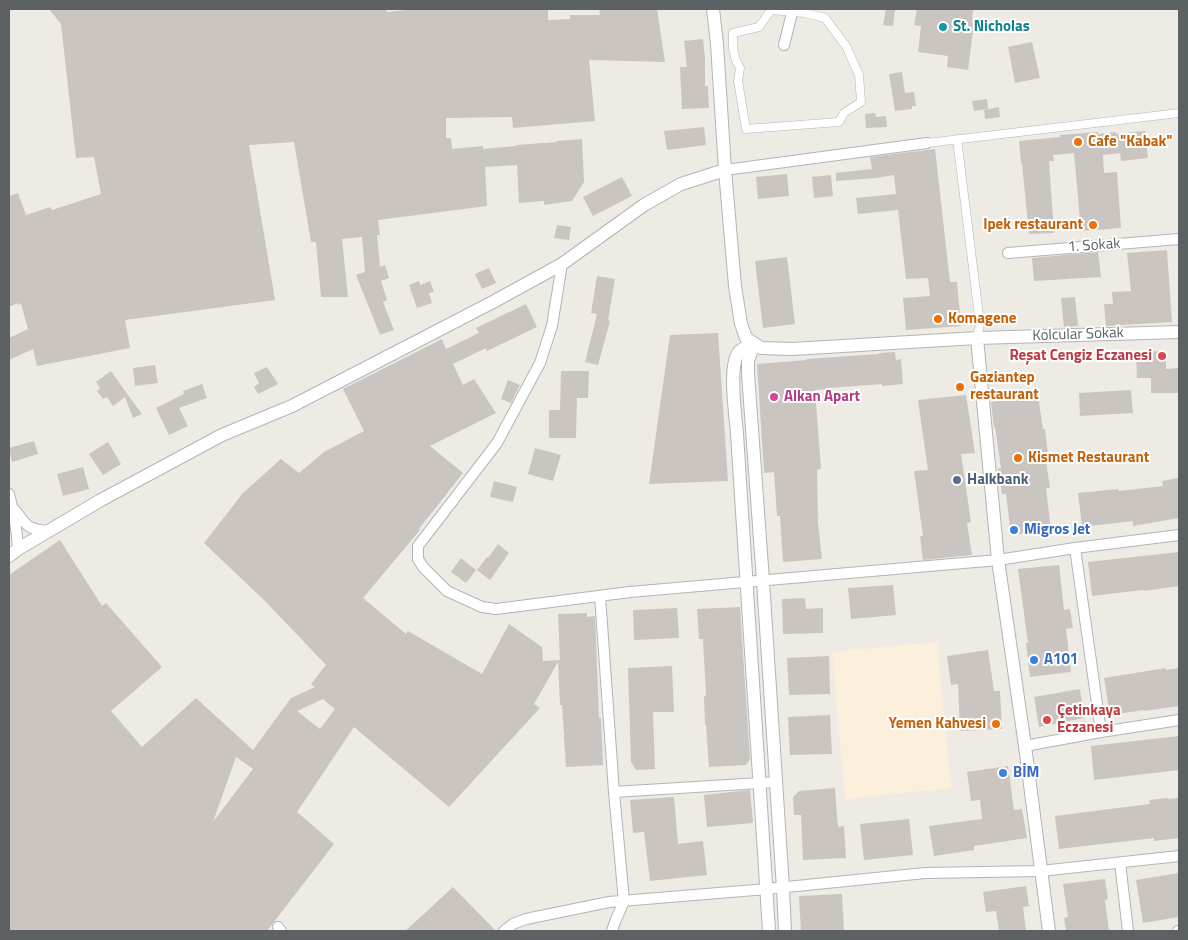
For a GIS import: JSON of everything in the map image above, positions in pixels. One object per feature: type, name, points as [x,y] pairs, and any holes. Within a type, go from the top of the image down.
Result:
[{"type":"street","points":[[713,9],[735,286],[741,324],[746,338],[754,344]]},
{"type":"street","points":[[771,10],[793,10],[825,18],[846,46],[859,75],[861,102],[844,113],[838,122],[746,129],[738,81],[740,68],[733,48],[733,33],[759,27],[771,10]]},
{"type":"street","points":[[784,45],[793,10]]},
{"type":"street","points":[[13,552],[101,500],[222,435],[292,406],[493,302],[562,264],[644,205],[681,184],[725,170],[1179,112]]},
{"type":"street","points":[[957,140],[980,324],[977,338],[998,560],[1049,931]]},
{"type":"street","name":"1. Sokak","points":[[1008,252],[1179,239]]},
{"type":"street","points":[[562,264],[552,326],[540,363],[497,443],[418,546],[418,559],[423,567],[447,591],[482,607],[496,609],[600,596],[763,580],[998,560],[1179,535]]},
{"type":"street","name":"Kolcular Sokak","points":[[754,344],[761,348],[792,349],[977,338],[1179,332]]},
{"type":"street","points":[[754,344],[748,361],[748,374],[785,931]]},
{"type":"street","points":[[754,344],[739,352],[734,362],[732,376],[769,931]]},
{"type":"street","points":[[9,494],[18,537],[13,552]]},
{"type":"street","points":[[11,507],[26,524],[35,530],[48,531]]},
{"type":"street","points":[[1075,548],[1101,732]]},
{"type":"street","points":[[600,596],[624,901],[612,931]]},
{"type":"street","points":[[1025,746],[1179,720]]},
{"type":"street","points":[[614,792],[776,782]]},
{"type":"street","points":[[504,931],[513,924],[526,919],[609,902],[783,888],[925,873],[1041,871],[1179,856]]},
{"type":"street","points":[[1120,863],[1128,931]]},
{"type":"shaded area","points":[[937,642],[951,788],[845,799],[832,652]]},
{"type":"building","points":[[49,9],[386,9],[387,12],[416,9],[548,9],[548,20],[570,19],[570,15],[600,15],[599,9],[657,9],[665,62],[589,60],[595,121],[513,128],[512,117],[446,118],[446,138],[451,138],[452,149],[483,146],[483,149],[582,139],[584,182],[572,201],[544,205],[544,201],[519,203],[517,165],[485,167],[487,206],[378,220],[380,235],[377,235],[380,267],[385,265],[389,278],[381,281],[387,300],[383,302],[394,330],[380,335],[356,275],[365,272],[362,237],[342,239],[348,297],[321,297],[316,242],[311,242],[294,142],[249,145],[275,300],[125,320],[130,348],[37,366],[33,349],[9,360],[9,338],[28,329],[21,304],[18,305],[18,303],[9,307],[9,196],[18,193],[26,215],[50,207],[52,210],[101,194],[94,157],[76,158],[61,24]]},
{"type":"building","points":[[886,9],[895,9],[893,26],[883,25]]},
{"type":"building","points":[[917,9],[973,9],[972,23],[974,23],[968,70],[947,67],[948,56],[918,52],[921,26],[914,25]]},
{"type":"building","points":[[703,39],[705,86],[708,86],[709,108],[682,109],[680,67],[687,67],[684,41]]},
{"type":"building","points":[[1032,42],[1040,78],[1015,83],[1008,47]]},
{"type":"building","points":[[902,72],[905,93],[914,92],[916,106],[912,106],[912,109],[895,111],[889,74]]},
{"type":"building","points":[[987,99],[988,109],[974,111],[972,101]]},
{"type":"building","points":[[999,107],[1000,117],[985,119],[984,110]]},
{"type":"building","points":[[875,113],[876,117],[886,116],[887,127],[866,128],[865,114]]},
{"type":"building","points":[[704,127],[706,145],[667,150],[664,131]]},
{"type":"building","points":[[1145,131],[1148,158],[1121,161],[1120,153],[1103,155],[1104,173],[1117,172],[1121,228],[1081,231],[1074,153],[1053,155],[1054,161],[1049,161],[1054,233],[1029,234],[1019,141],[1060,137],[1060,135],[1098,132],[1098,134],[1116,132],[1116,134]]},
{"type":"building","points":[[935,149],[950,282],[957,282],[961,326],[906,330],[903,298],[930,296],[928,278],[906,279],[898,210],[858,214],[856,198],[896,194],[894,175],[836,181],[836,173],[872,169],[870,157]]},
{"type":"building","points":[[787,174],[789,196],[758,199],[756,177]]},
{"type":"building","points":[[831,175],[833,196],[814,198],[812,177]]},
{"type":"building","points":[[622,177],[632,196],[593,216],[583,197]]},
{"type":"building","points":[[557,225],[571,227],[569,240],[554,238]]},
{"type":"building","points":[[1167,250],[1172,322],[1106,326],[1104,304],[1113,304],[1112,292],[1131,291],[1127,253]]},
{"type":"building","points":[[1098,252],[1101,277],[1034,281],[1032,258]]},
{"type":"building","points":[[787,257],[795,324],[763,328],[755,261]]},
{"type":"building","points":[[489,268],[496,283],[482,289],[475,274]]},
{"type":"building","points":[[597,276],[615,279],[608,320],[610,321],[598,365],[585,362],[597,314],[591,313]]},
{"type":"building","points":[[419,281],[420,285],[430,281],[434,292],[429,293],[432,303],[417,308],[409,285]]},
{"type":"building","points":[[1075,297],[1078,326],[1064,327],[1061,298]]},
{"type":"building","points":[[526,304],[537,327],[487,351],[486,348],[453,364],[463,385],[474,379],[496,413],[430,446],[463,473],[420,530],[363,598],[406,634],[408,631],[482,674],[509,624],[542,647],[543,661],[560,660],[558,614],[587,613],[587,617],[595,616],[603,765],[566,767],[558,662],[534,704],[540,708],[449,807],[354,727],[297,812],[334,844],[267,931],[9,931],[9,575],[60,540],[102,606],[106,603],[162,667],[111,711],[142,747],[196,698],[253,750],[291,698],[315,687],[311,684],[326,665],[266,602],[204,543],[243,493],[281,459],[299,473],[324,452],[364,431],[343,389],[442,339],[446,349],[479,333],[476,328]],"holes":[[[323,699],[335,709],[320,729],[297,711]],[[236,757],[253,769],[213,822]]]},
{"type":"building","points":[[718,333],[728,481],[649,484],[670,335]]},
{"type":"building","points":[[1166,351],[1166,369],[1179,368],[1179,393],[1151,393],[1151,378],[1137,378],[1136,352]]},
{"type":"building","points":[[895,352],[896,360],[901,359],[903,384],[815,390],[821,469],[817,470],[818,523],[822,559],[783,562],[780,516],[777,516],[774,472],[764,473],[757,364]]},
{"type":"building","points":[[155,365],[158,383],[135,386],[133,368]]},
{"type":"building","points":[[267,367],[278,384],[258,394],[254,387],[259,383],[254,373]]},
{"type":"building","points":[[111,371],[142,414],[133,418],[125,397],[113,406],[107,397],[103,399],[97,391],[100,388],[96,382]]},
{"type":"building","points":[[561,371],[589,371],[588,398],[577,398],[576,438],[549,438],[549,410],[560,410]]},
{"type":"building","points":[[508,380],[520,385],[511,403],[501,399]]},
{"type":"building","points":[[202,384],[207,398],[179,408],[188,426],[169,435],[156,408],[184,394],[183,391]]},
{"type":"building","points":[[1131,390],[1133,413],[1080,416],[1079,393]]},
{"type":"building","points":[[966,395],[975,453],[961,454],[971,522],[967,523],[972,555],[923,560],[920,536],[923,536],[914,471],[928,470],[918,400]]},
{"type":"building","points":[[1038,396],[1048,454],[1045,454],[1050,488],[1046,488],[1051,530],[1011,535],[1006,494],[1002,494],[998,469],[1001,468],[991,402]]},
{"type":"building","points":[[34,441],[38,454],[12,462],[9,448]]},
{"type":"building","points":[[108,442],[121,464],[103,475],[89,454]]},
{"type":"building","points":[[535,448],[561,455],[553,481],[528,474]]},
{"type":"building","points":[[83,467],[89,489],[63,496],[57,474]]},
{"type":"building","points":[[1179,478],[1179,518],[1133,526],[1133,521],[1082,527],[1078,493],[1163,486],[1162,481]]},
{"type":"building","points":[[494,481],[517,487],[513,502],[490,497]]},
{"type":"building","points":[[498,544],[509,553],[490,580],[477,570]]},
{"type":"building","points":[[1179,552],[1179,586],[1092,596],[1088,562]]},
{"type":"building","points":[[461,558],[476,570],[466,583],[451,572]]},
{"type":"building","points":[[1059,565],[1064,610],[1070,609],[1073,628],[1066,629],[1071,672],[1030,677],[1026,643],[1028,643],[1018,569]]},
{"type":"building","points":[[893,585],[896,615],[851,619],[848,588]]},
{"type":"building","points":[[805,598],[806,609],[823,608],[823,633],[783,634],[782,599]]},
{"type":"building","points":[[740,607],[750,759],[746,765],[709,767],[705,725],[704,696],[706,696],[703,639],[699,639],[697,609]]},
{"type":"building","points":[[677,608],[679,638],[634,640],[633,610]]},
{"type":"building","points":[[988,650],[994,691],[1000,691],[1002,729],[960,731],[958,684],[951,685],[947,656]]},
{"type":"building","points":[[829,656],[830,694],[789,695],[787,658]]},
{"type":"building","points":[[672,666],[674,712],[653,712],[655,769],[636,770],[631,762],[628,668]]},
{"type":"building","points":[[1166,668],[1166,670],[1179,668],[1179,706],[1110,715],[1104,678]]},
{"type":"building","points":[[1080,689],[1084,718],[1039,727],[1034,697]]},
{"type":"building","points":[[830,715],[832,754],[790,755],[788,717]]},
{"type":"building","points":[[1179,736],[1179,770],[1094,780],[1091,746]]},
{"type":"building","points":[[1008,766],[1014,810],[1022,809],[1027,838],[974,846],[974,850],[934,856],[929,826],[982,819],[980,800],[971,801],[967,772]]},
{"type":"building","points":[[835,788],[838,827],[844,826],[846,858],[803,860],[801,815],[794,815],[793,797],[799,791]]},
{"type":"building","points":[[750,790],[753,823],[707,827],[704,795]]},
{"type":"building","points":[[674,797],[678,844],[703,841],[707,875],[650,881],[644,832],[633,833],[630,800]]},
{"type":"building","points":[[1179,798],[1179,838],[1154,841],[1154,838],[1059,849],[1055,816],[1150,804],[1149,800]]},
{"type":"building","points":[[909,819],[913,855],[864,860],[860,824]]},
{"type":"building","points":[[1179,873],[1179,917],[1143,923],[1136,880]]},
{"type":"building","points":[[1105,879],[1108,899],[1105,900],[1109,931],[1066,931],[1064,918],[1068,917],[1063,884]]},
{"type":"building","points":[[1026,886],[1029,906],[1023,907],[1026,931],[999,931],[996,911],[986,912],[983,892]]},
{"type":"building","points":[[453,887],[496,931],[405,931],[425,913]]},
{"type":"building","points":[[842,894],[844,931],[801,931],[799,896]]},
{"type":"place","name":"St. Nicholas","points":[[943,27]]},
{"type":"place","name":"Cafe \"Kabak\"","points":[[1078,142]]},
{"type":"place","name":"Ipek restaurant","points":[[1093,225]]},
{"type":"place","name":"Komagene","points":[[938,319]]},
{"type":"place","name":"Reşat Cengiz Eczanesi","points":[[1162,356]]},
{"type":"place","name":"Gaziantep restaurant","points":[[960,387]]},
{"type":"place","name":"Alkan Apart","points":[[774,397]]},
{"type":"place","name":"Kismet Restaurant","points":[[1018,458]]},
{"type":"place","name":"Halkbank","points":[[957,480]]},
{"type":"place","name":"Migros Jet","points":[[1014,530]]},
{"type":"place","name":"A101","points":[[1034,660]]},
{"type":"place","name":"Çetinkaya Eczanesi","points":[[1047,720]]},
{"type":"place","name":"Yemen Kahvesi","points":[[996,724]]},
{"type":"place","name":"BİM","points":[[1003,773]]}]
